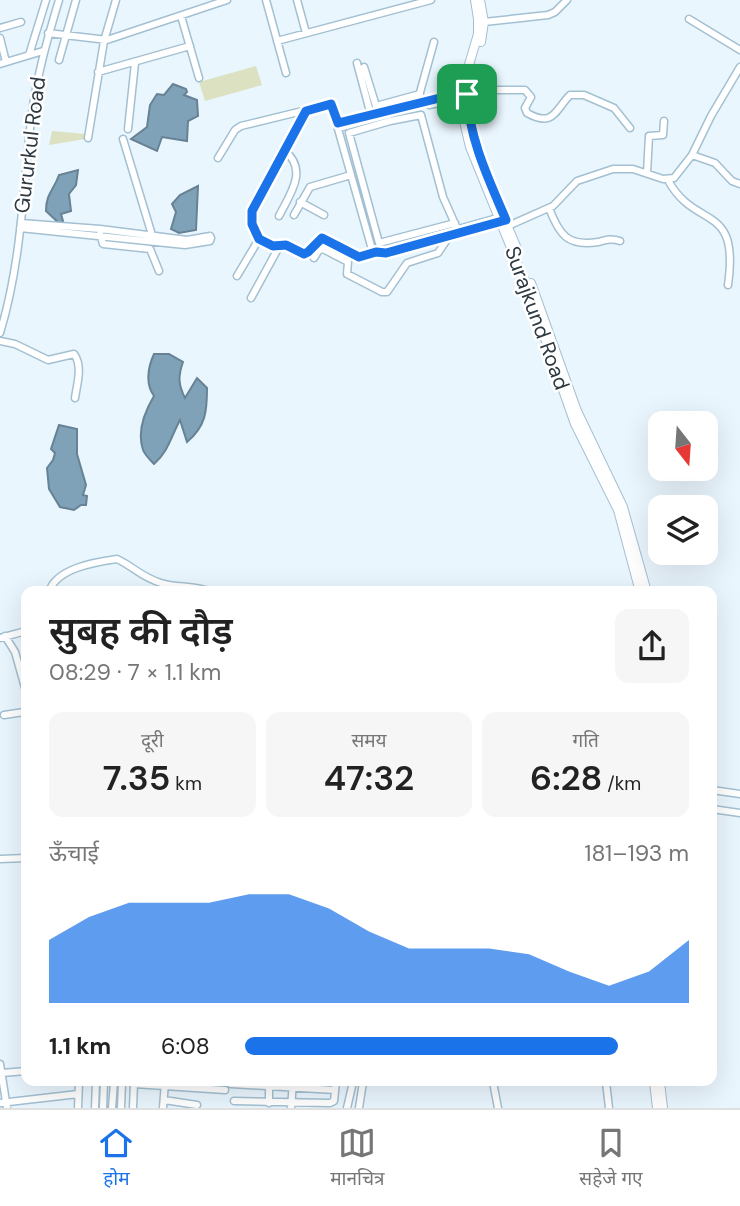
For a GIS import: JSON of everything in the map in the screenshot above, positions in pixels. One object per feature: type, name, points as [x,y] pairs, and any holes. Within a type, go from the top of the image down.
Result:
[{"type":"main road","name":"Surajkund Road","points":[[475,0],[478,34],[464,95],[478,151],[575,424],[618,510],[638,586]]},
{"type":"main road","name":"Surajkund Road","points":[[464,95],[483,36],[484,22],[480,0]]},
{"type":"main road","name":"Surajkund Road","points":[[503,220],[577,411],[623,507],[645,586]]},
{"type":"main road","points":[[654,1086],[657,1108]]},
{"type":"main road","points":[[660,1086],[663,1108]]},
{"type":"street","points":[[29,55],[46,0]]},
{"type":"street","name":"Gururkul Road","points":[[0,333],[14,272],[31,120],[43,51],[59,0]]},
{"type":"street","points":[[59,60],[76,0]]},
{"type":"street","points":[[88,138],[104,41],[116,0]]},
{"type":"street","points":[[48,33],[104,41],[227,0]]},
{"type":"street","points":[[266,0],[286,73]]},
{"type":"street","points":[[297,0],[306,33]]},
{"type":"street","points":[[276,41],[431,0]]},
{"type":"street","points":[[484,22],[550,14],[567,0]]},
{"type":"street","points":[[181,16],[199,78]]},
{"type":"street","points":[[689,19],[740,50]]},
{"type":"street","points":[[0,28],[21,22]]},
{"type":"street","points":[[0,38],[3,63],[43,51]]},
{"type":"street","points":[[417,106],[433,42]]},
{"type":"street","points":[[98,72],[190,46]]},
{"type":"street","points":[[128,129],[135,63]]},
{"type":"street","points":[[371,117],[360,65],[374,104],[385,113],[421,115],[443,197],[457,228]]},
{"type":"street","points":[[668,180],[679,175],[692,155],[740,67]]},
{"type":"street","points":[[338,126],[464,95],[525,90],[531,97],[525,108],[531,116],[555,116],[570,95],[579,93],[614,108],[630,128]]},
{"type":"street","points":[[420,94],[349,133],[379,243],[503,220],[549,208],[577,181],[622,167],[668,180],[675,192],[726,233],[731,261],[728,285]]},
{"type":"street","points":[[218,158],[238,127],[331,104],[374,253]]},
{"type":"street","points":[[306,111],[251,214],[253,229],[259,239],[271,246],[280,245],[305,254],[322,238],[357,257],[457,228]]},
{"type":"street","points":[[647,173],[649,136],[663,135],[664,121]]},
{"type":"street","points":[[123,139],[152,235]]},
{"type":"street","points":[[279,216],[297,177],[293,158],[284,150]]},
{"type":"street","points":[[692,155],[715,163],[732,181],[740,184]]},
{"type":"street","points":[[294,215],[306,191],[312,186],[351,175]]},
{"type":"street","points":[[300,202],[324,215]]},
{"type":"street","points":[[549,208],[558,229],[568,240],[586,243],[620,240]]},
{"type":"street","points":[[21,226],[152,235],[187,240],[208,236],[211,238],[197,244],[185,245],[100,232]]},
{"type":"street","points":[[314,258],[319,250],[323,249],[348,262],[347,274],[387,292],[407,263],[438,253],[457,228]]},
{"type":"street","points":[[100,232],[103,244],[150,249],[159,271]]},
{"type":"street","points":[[374,253],[386,253],[450,235]]},
{"type":"street","points":[[237,276],[259,239]]},
{"type":"street","points":[[251,298],[280,245]]},
{"type":"street","points":[[0,341],[15,344],[48,360],[74,354],[78,358],[79,367],[75,398]]},
{"type":"street","points":[[51,586],[53,581],[68,572],[115,559],[122,561],[144,578],[185,586]]},
{"type":"street","points":[[21,632],[3,637],[15,652],[21,673]]},
{"type":"street","points":[[4,715],[21,712]]},
{"type":"street","points":[[717,791],[740,794]]},
{"type":"street","points":[[717,810],[740,813]]},
{"type":"street","points":[[0,859],[21,858]]},
{"type":"street","points":[[0,1065],[4,1104],[78,1094]]},
{"type":"street","points":[[2,1073],[21,1071]]},
{"type":"street","points":[[78,1108],[79,1086]]},
{"type":"street","points":[[95,1108],[96,1086]]},
{"type":"street","points":[[103,1108],[104,1086]]},
{"type":"street","points":[[112,1108],[114,1086]]},
{"type":"street","points":[[121,1108],[122,1086]]},
{"type":"street","points":[[132,1108],[134,1086]]},
{"type":"street","points":[[165,1086],[163,1104],[197,1105]]},
{"type":"street","points":[[191,1086],[225,1090]]},
{"type":"street","points":[[259,1086],[260,1102]]},
{"type":"street","points":[[269,1086],[269,1103]]},
{"type":"street","points":[[291,1106],[293,1086]]},
{"type":"street","points":[[234,1101],[243,1105],[260,1102],[291,1106],[330,1103],[334,1101],[335,1086]]},
{"type":"street","points":[[347,1108],[352,1086]]},
{"type":"street","points":[[359,1108],[362,1086]]},
{"type":"street","points":[[494,1086],[498,1108]]},
{"type":"street","points":[[606,1086],[609,1108]]},
{"type":"green space","points":[[256,66],[262,85],[205,101],[199,82]]},
{"type":"green space","points":[[52,131],[86,134],[85,139],[49,145]]},
{"type":"water","points":[[173,84],[186,89],[184,95],[197,100],[198,116],[188,121],[187,141],[162,137],[157,151],[131,139],[147,127],[150,105],[157,94],[164,95]]},
{"type":"water","points":[[78,170],[76,185],[69,194],[71,211],[61,214],[63,221],[60,224],[46,211],[47,200],[59,175]]},
{"type":"water","points":[[198,186],[196,230],[179,233],[171,229],[176,212],[172,204],[180,195]]},
{"type":"water","points":[[154,354],[169,354],[183,362],[179,380],[185,398],[197,378],[207,388],[206,411],[198,430],[187,442],[180,420],[166,449],[154,464],[143,450],[141,429],[154,396],[148,375]]},
{"type":"water","points":[[59,425],[77,429],[77,454],[86,485],[83,495],[87,496],[86,505],[74,510],[60,507],[49,489],[47,468],[55,453],[51,449]]},
{"type":"route","points":[[467,94],[478,151],[506,220],[386,253],[376,252],[359,257],[322,238],[304,254],[286,245],[271,246],[256,236],[251,219],[252,211],[306,111],[331,104],[338,123],[452,95],[467,94]]}]
